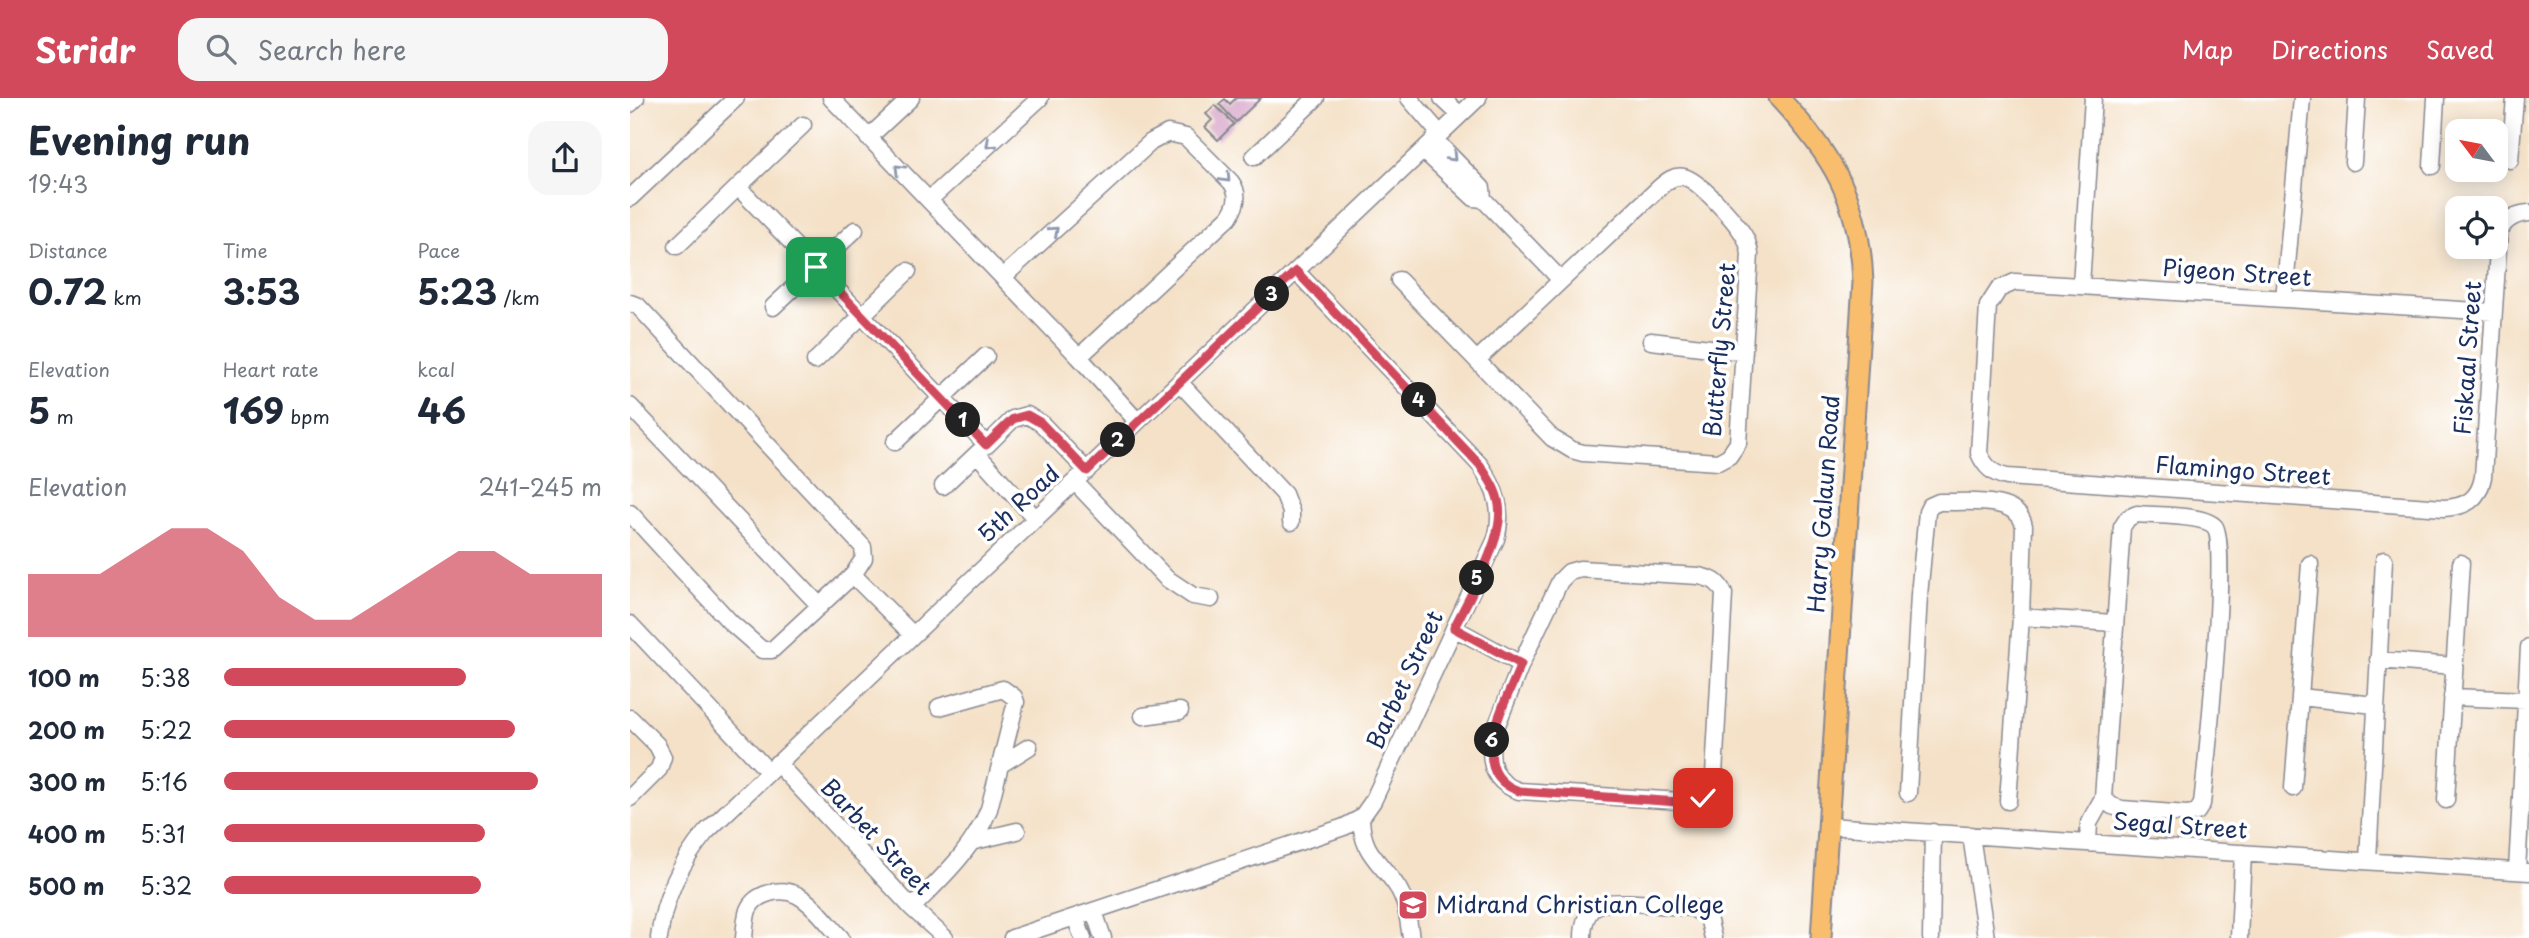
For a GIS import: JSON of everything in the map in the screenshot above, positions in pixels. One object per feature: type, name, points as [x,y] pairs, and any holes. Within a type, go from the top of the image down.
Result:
[{"type":"main road","name":"Harry Galaun Road","points":[[1779,98],[1819,143],[1841,181],[1857,227],[1863,282],[1821,938]]},
{"type":"street","points":[[630,104],[636,98]]},
{"type":"street","points":[[630,198],[736,98]]},
{"type":"street","points":[[831,98],[1080,357],[1137,421]]},
{"type":"street","points":[[868,138],[911,98]]},
{"type":"street","points":[[929,200],[1040,98]]},
{"type":"street","points":[[1254,157],[1316,98]]},
{"type":"street","points":[[1409,98],[1432,141],[1482,188],[1483,199],[1560,280]]},
{"type":"street","points":[[1442,98],[1460,115]]},
{"type":"street","name":"5th Road","points":[[659,938],[668,897],[683,863],[706,832],[1478,98]]},
{"type":"street","points":[[2081,285],[2093,98]]},
{"type":"street","points":[[2284,299],[2302,98]]},
{"type":"street","points":[[2353,162],[2357,98]]},
{"type":"street","points":[[2432,166],[2436,98]]},
{"type":"street","points":[[2510,160],[2515,98]]},
{"type":"street","points":[[677,246],[803,125]]},
{"type":"street","points":[[1003,277],[1151,142],[1168,133],[1186,137],[1231,182],[1236,189],[1237,200],[1229,217],[1080,357]]},
{"type":"street","name":"Butterfly Street","points":[[1399,279],[1552,438],[1572,450],[1718,462],[1729,456],[1738,443],[1750,254],[1748,244],[1738,227],[1702,188],[1687,177],[1674,177],[1660,187],[1477,360]]},
{"type":"street","points":[[738,187],[941,399],[1036,519]]},
{"type":"street","name":"Fiskaal Street","points":[[2474,498],[2479,492],[2483,477],[2499,234],[2507,221],[2529,213]]},
{"type":"street","points":[[773,307],[855,230]]},
{"type":"street","points":[[815,361],[908,271]]},
{"type":"street","name":"Barbet Street","points":[[1296,271],[1480,465],[1496,492],[1500,516],[1496,539],[1373,801],[1361,818]]},
{"type":"street","name":"Pigeon Street","points":[[2007,477],[1996,475],[1979,453],[1988,306],[1999,289],[2015,282],[2493,312]]},
{"type":"street","points":[[630,303],[638,306],[863,547],[864,558],[853,575],[772,650],[762,650],[730,622],[630,513]]},
{"type":"street","points":[[1650,341],[1744,352]]},
{"type":"street","points":[[895,442],[986,356]]},
{"type":"street","points":[[1179,382],[1284,494],[1289,502],[1291,522]]},
{"type":"street","points":[[630,406],[820,606]]},
{"type":"street","points":[[943,486],[1013,419],[1027,415],[1041,423],[1081,476],[1166,578],[1194,596],[1211,599]]},
{"type":"street","name":"Flamingo Street","points":[[2007,477],[2444,508],[2459,507],[2474,498]]},
{"type":"street","points":[[1908,793],[1926,517],[1930,506],[1939,502],[2004,505],[2015,509],[2024,526],[2021,617],[2008,801]]},
{"type":"street","points":[[2088,842],[2089,823],[2103,798],[2121,534],[2128,518],[2137,514],[2204,519],[2213,524],[2219,535],[2220,546],[2216,650],[2202,804],[2197,812],[2187,814],[2122,809],[2112,806],[2103,798]]},
{"type":"street","points":[[2368,860],[2384,560]]},
{"type":"street","points":[[2446,800],[2461,563]]},
{"type":"street","points":[[2293,788],[2309,564]]},
{"type":"street","points":[[1580,569],[1699,576],[1716,581],[1724,594],[1714,775],[1709,792],[1693,803],[1519,791],[1503,784],[1492,768],[1491,747],[1521,664],[1560,581],[1569,572],[1580,569]]},
{"type":"street","points":[[853,575],[913,635]]},
{"type":"street","points":[[2021,617],[2115,623]]},
{"type":"street","name":"Barbet Street","points":[[630,624],[945,938]]},
{"type":"street","points":[[1454,628],[1521,664]]},
{"type":"street","points":[[2523,871],[2529,647]]},
{"type":"street","points":[[2378,660],[2454,666]]},
{"type":"street","points":[[912,908],[975,841],[989,809],[1015,708],[1014,697],[1009,692],[996,690],[939,707]]},
{"type":"street","points":[[2300,697],[2375,705]]},
{"type":"street","points":[[2452,697],[2526,700]]},
{"type":"street","points":[[1143,716],[1180,711]]},
{"type":"street","points":[[630,718],[657,745],[663,757],[659,769],[630,798]]},
{"type":"street","points":[[1000,765],[1028,747]]},
{"type":"street","points":[[1012,938],[1344,827],[1361,818],[1361,830],[1369,854],[1396,885],[1401,895],[1411,938]]},
{"type":"street","name":"Segal Street","points":[[1828,826],[2523,871]]},
{"type":"street","points":[[975,841],[1017,831]]},
{"type":"street","points":[[1931,938],[1933,832]]},
{"type":"street","points":[[1971,835],[1986,938]]},
{"type":"street","points":[[2239,938],[2243,853]]},
{"type":"street","points":[[744,938],[746,919],[753,902],[774,892],[786,891],[806,901],[841,938]]},
{"type":"street","points":[[1583,938],[1586,920],[1591,911],[1598,905],[1616,902],[1692,908],[1708,917],[1713,938]]},
{"type":"street","points":[[1094,911],[1103,938]]},
{"type":"street","points":[[1074,917],[1083,938]]},
{"type":"building","points":[[1236,98],[1261,98],[1236,122],[1219,104],[1225,99],[1230,104]]},
{"type":"building","points":[[1215,105],[1234,124],[1218,140],[1205,127],[1212,120],[1206,114]]},
{"type":"place","name":"Midrand Christian College","points":[[1413,905]]},
{"type":"route","points":[[816,267],[986,445],[1013,419],[1027,415],[1041,423],[1087,471],[1296,271],[1480,465],[1496,492],[1500,516],[1496,539],[1454,628],[1521,664],[1493,735],[1490,761],[1496,776],[1503,784],[1519,791],[1693,803],[1703,798]]}]
